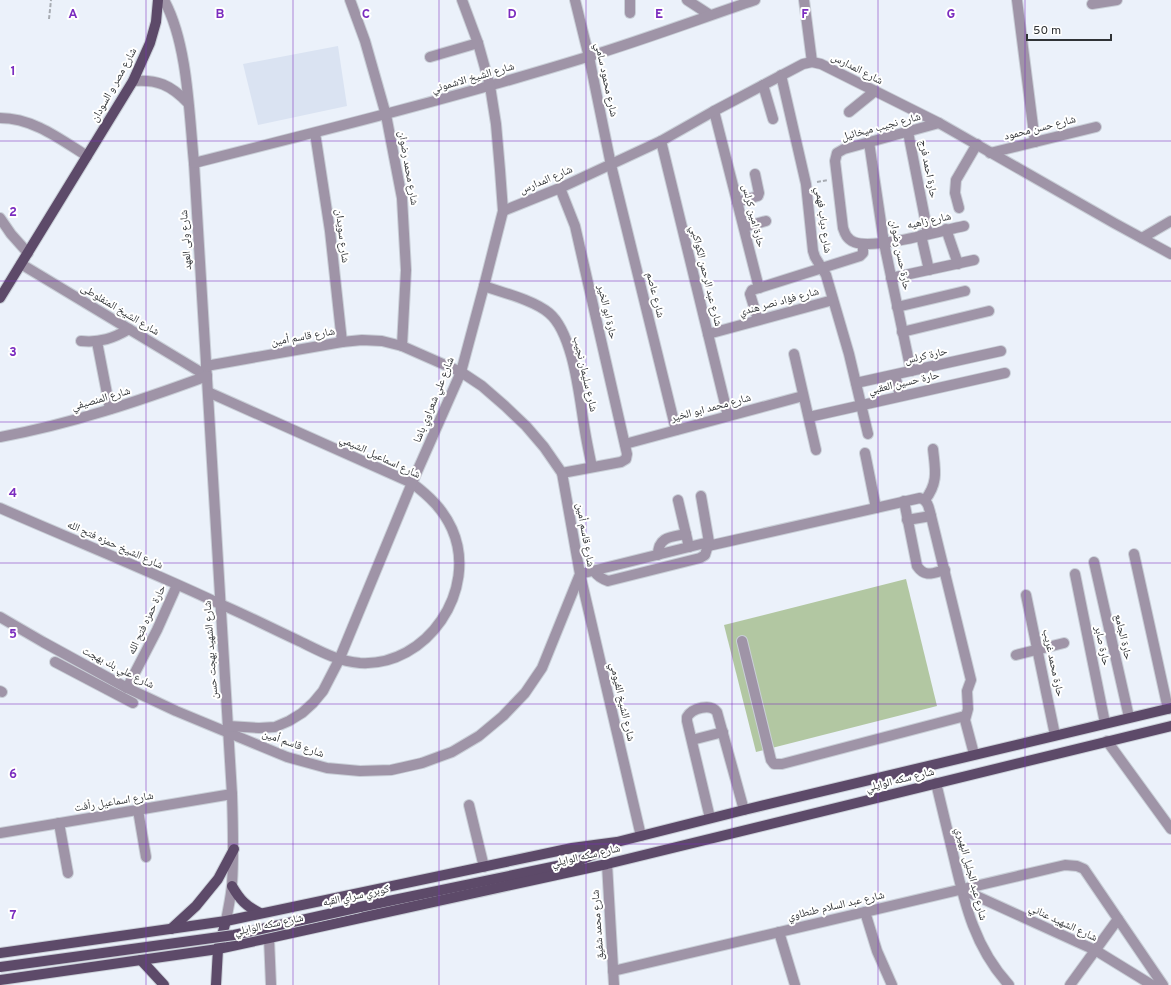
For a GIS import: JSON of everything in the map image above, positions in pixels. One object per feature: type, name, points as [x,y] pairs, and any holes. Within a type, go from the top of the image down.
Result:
[{"type":"main road","name":"شارع مصر و السودان","points":[[0,298],[133,81],[150,43],[156,22],[158,0]]},
{"type":"main road","name":"شارع سكه الوايلي","points":[[0,954],[226,921],[572,848],[617,842],[974,754],[1170,708]]},
{"type":"main road","name":"شارع سكه الوايلي","points":[[0,980],[218,949],[269,938],[607,864],[1171,726]]},
{"type":"main road","name":"كوبري سراي القبه","points":[[0,966],[234,935],[576,862],[617,842]]},
{"type":"main road","points":[[171,929],[196,906],[218,879],[234,849]]},
{"type":"main road","points":[[232,886],[239,898],[248,907],[260,913]]},
{"type":"main road","points":[[216,985],[218,949],[226,921]]},
{"type":"main road","points":[[141,960],[164,985]]},
{"type":"street","name":"شارع ولى العهد","points":[[164,0],[177,31],[188,103],[194,163],[206,371]]},
{"type":"street","name":"شارع محمد رضوان","points":[[350,0],[365,42],[386,115],[402,198],[406,270],[402,346]]},
{"type":"street","name":"شارع علي شعراوي باشا","points":[[229,730],[275,727],[289,721],[302,713],[313,703],[322,690],[339,660],[412,483],[461,372],[503,211],[496,124],[490,86],[478,43],[462,0]]},
{"type":"street","name":"شارع محمود سامي","points":[[575,0],[589,57],[611,165]]},
{"type":"street","points":[[630,0],[630,13]]},
{"type":"street","points":[[687,0],[710,15]]},
{"type":"street","name":"شارع الشيخ الاشموني","points":[[194,163],[386,115],[490,86],[589,57],[755,0]]},
{"type":"street","points":[[804,0],[812,62]]},
{"type":"street","points":[[1017,0],[1035,142]]},
{"type":"street","points":[[1092,4],[1113,0]]},
{"type":"street","points":[[430,57],[478,43]]},
{"type":"street","name":"شارع المدارس","points":[[503,211],[560,188],[661,141],[781,75],[803,64],[812,62],[821,64],[940,123],[990,153],[1171,254]]},
{"type":"street","name":"شارع دياب فهمي","points":[[781,75],[806,184],[813,251],[826,275],[849,354],[868,434]]},
{"type":"street","points":[[133,81],[145,80],[158,82],[180,94],[188,103]]},
{"type":"street","points":[[763,85],[773,119]]},
{"type":"street","points":[[849,112],[875,91]]},
{"type":"street","name":"حارة امين كرلس","points":[[714,111],[760,288]]},
{"type":"street","points":[[0,118],[11,118],[36,125],[87,156]]},
{"type":"street","name":"شارع نجيب ميخائيل","points":[[837,178],[835,157],[840,150],[940,123]]},
{"type":"street","name":"شارع حسن محمود","points":[[990,153],[1096,127]]},
{"type":"street","name":"حارة احمد فرج","points":[[908,132],[925,234],[929,270]]},
{"type":"street","name":"شارع سويدان","points":[[315,133],[330,231],[342,342]]},
{"type":"street","name":"شارع عبد الرحمن الكواكبي","points":[[661,141],[728,416]]},
{"type":"street","name":"حارة حسن رضوان","points":[[869,142],[884,243],[911,371]]},
{"type":"street","points":[[959,208],[955,193],[956,180],[976,144]]},
{"type":"street","name":"شارع عاصم","points":[[611,165],[676,430]]},
{"type":"street","points":[[737,202],[758,196],[759,193],[755,174]]},
{"type":"street","name":"شارع زاهيه","points":[[837,178],[843,228],[847,237],[852,241],[863,244],[884,243],[964,226]]},
{"type":"street","name":"حارة ابو الخير","points":[[560,188],[575,226],[625,444]]},
{"type":"street","points":[[0,218],[11,234],[28,253]]},
{"type":"street","points":[[744,227],[766,221]]},
{"type":"street","points":[[1142,238],[1171,221]]},
{"type":"street","points":[[946,230],[958,264]]},
{"type":"street","points":[[758,320],[750,294],[752,290],[823,269],[860,256],[863,253],[863,244]]},
{"type":"street","points":[[891,278],[974,260]]},
{"type":"street","name":"شارع الشيخ المنفلوطى","points":[[21,264],[129,329],[206,371]]},
{"type":"street","name":"شارع سليمان نجيب","points":[[484,286],[540,307],[554,318],[560,326],[566,340],[575,378],[592,467]]},
{"type":"street","points":[[897,307],[965,291]]},
{"type":"street","name":"شارع فؤاد نصر هندي","points":[[708,334],[833,300]]},
{"type":"street","points":[[902,332],[989,311]]},
{"type":"street","points":[[81,342],[97,342],[114,337],[129,329]]},
{"type":"street","name":"شارع قاسم أمين","points":[[206,371],[342,342],[362,340],[382,341],[402,346],[461,372],[482,386],[526,426],[544,447],[562,473],[580,574],[542,668],[525,693],[503,716],[479,736],[452,752],[422,763],[391,770],[360,771],[327,768],[287,757],[229,730]]},
{"type":"street","points":[[97,342],[110,409]]},
{"type":"street","name":"حارة كرلس","points":[[856,383],[1001,351]]},
{"type":"street","points":[[794,354],[816,450]]},
{"type":"street","name":"شارع الشهيد بهجت حسن","points":[[206,371],[232,794],[234,849],[232,886],[226,921]]},
{"type":"street","name":"شارع المنصيفي","points":[[0,437],[86,417],[144,399],[206,371]]},
{"type":"street","name":"حارة حسين العقبي","points":[[808,417],[1005,373]]},
{"type":"street","points":[[895,375],[900,396]]},
{"type":"street","name":"شارع اسماعيل الشيمي","points":[[208,392],[412,483],[429,496],[443,512],[453,530],[458,550],[459,571],[456,592],[448,612],[436,629],[421,643],[403,654],[382,661],[362,663],[339,660],[220,604]]},
{"type":"street","name":"شارع محمد ابو الخير","points":[[625,444],[803,396]]},
{"type":"street","points":[[562,473],[621,462],[626,459],[627,454],[625,444]]},
{"type":"street","points":[[925,500],[933,489],[936,475],[932,448]]},
{"type":"street","points":[[865,452],[876,508]]},
{"type":"street","points":[[594,571],[598,576],[608,581],[700,558],[705,555],[708,544],[701,496]]},
{"type":"street","points":[[580,574],[689,547],[920,498],[925,500],[931,516],[945,570],[971,680],[967,690],[968,709],[965,720],[974,754]]},
{"type":"street","points":[[678,500],[689,547]]},
{"type":"street","points":[[904,502],[919,570],[926,574],[945,570]]},
{"type":"street","name":"شارع الشيخ حمزه فتح الله","points":[[0,508],[220,604]]},
{"type":"street","points":[[907,520],[931,516]]},
{"type":"street","points":[[658,555],[658,550],[662,541],[666,538],[686,534]]},
{"type":"street","points":[[1134,554],[1170,708]]},
{"type":"street","name":"حارة الجامع","points":[[1094,562],[1129,717]]},
{"type":"street","name":"شارع الشيخ الفيومي","points":[[580,574],[641,836]]},
{"type":"street","name":"حارة صابر","points":[[1075,574],[1105,723]]},
{"type":"street","name":"حارة حمزه فتح الله","points":[[127,688],[157,630],[177,585]]},
{"type":"street","name":"حارة محمد غريب","points":[[1026,595],[1055,735]]},
{"type":"street","name":"شارع علي بك بهجت","points":[[0,617],[127,688],[176,711],[229,730]]},
{"type":"street","points":[[742,641],[770,760],[774,764],[782,764],[965,716]]},
{"type":"street","points":[[1016,655],[1064,643]]},
{"type":"street","points":[[55,662],[133,703]]},
{"type":"street","points":[[98,685],[104,675]]},
{"type":"street","points":[[710,818],[687,717],[693,710],[710,706],[715,708],[717,712],[744,810]]},
{"type":"street","points":[[692,740],[723,732]]},
{"type":"street","points":[[1107,741],[1171,829]]},
{"type":"street","name":"شارع عبد الجليل البهيري","points":[[936,783],[961,889],[974,930],[986,955],[1009,985]]},
{"type":"street","name":"شارع اسماعيل رأفت","points":[[0,833],[232,794]]},
{"type":"street","points":[[469,805],[484,867]]},
{"type":"street","points":[[138,810],[146,857]]},
{"type":"street","points":[[59,823],[68,874]]},
{"type":"street","name":"شارع محمد شفيق","points":[[607,864],[614,985]]},
{"type":"street","name":"شارع عبد السلام طنطاوي","points":[[613,971],[1064,865],[1077,866],[1084,869],[1118,919]]},
{"type":"street","name":"شارع الشهيد عناني","points":[[961,889],[1095,950],[1152,985]]},
{"type":"street","points":[[865,912],[877,951],[892,985]]},
{"type":"street","points":[[1070,985],[1118,919],[1163,985]]},
{"type":"street","points":[[779,932],[795,985]]},
{"type":"street","points":[[269,938],[271,985]]},
{"type":"path","points":[[49,20],[51,0]]},
{"type":"path","points":[[806,184],[837,178]]},
{"type":"shaded area","points":[[338,46],[347,106],[258,125],[243,64]]},
{"type":"green space","points":[[906,579],[937,706],[756,752],[724,625]]}]
